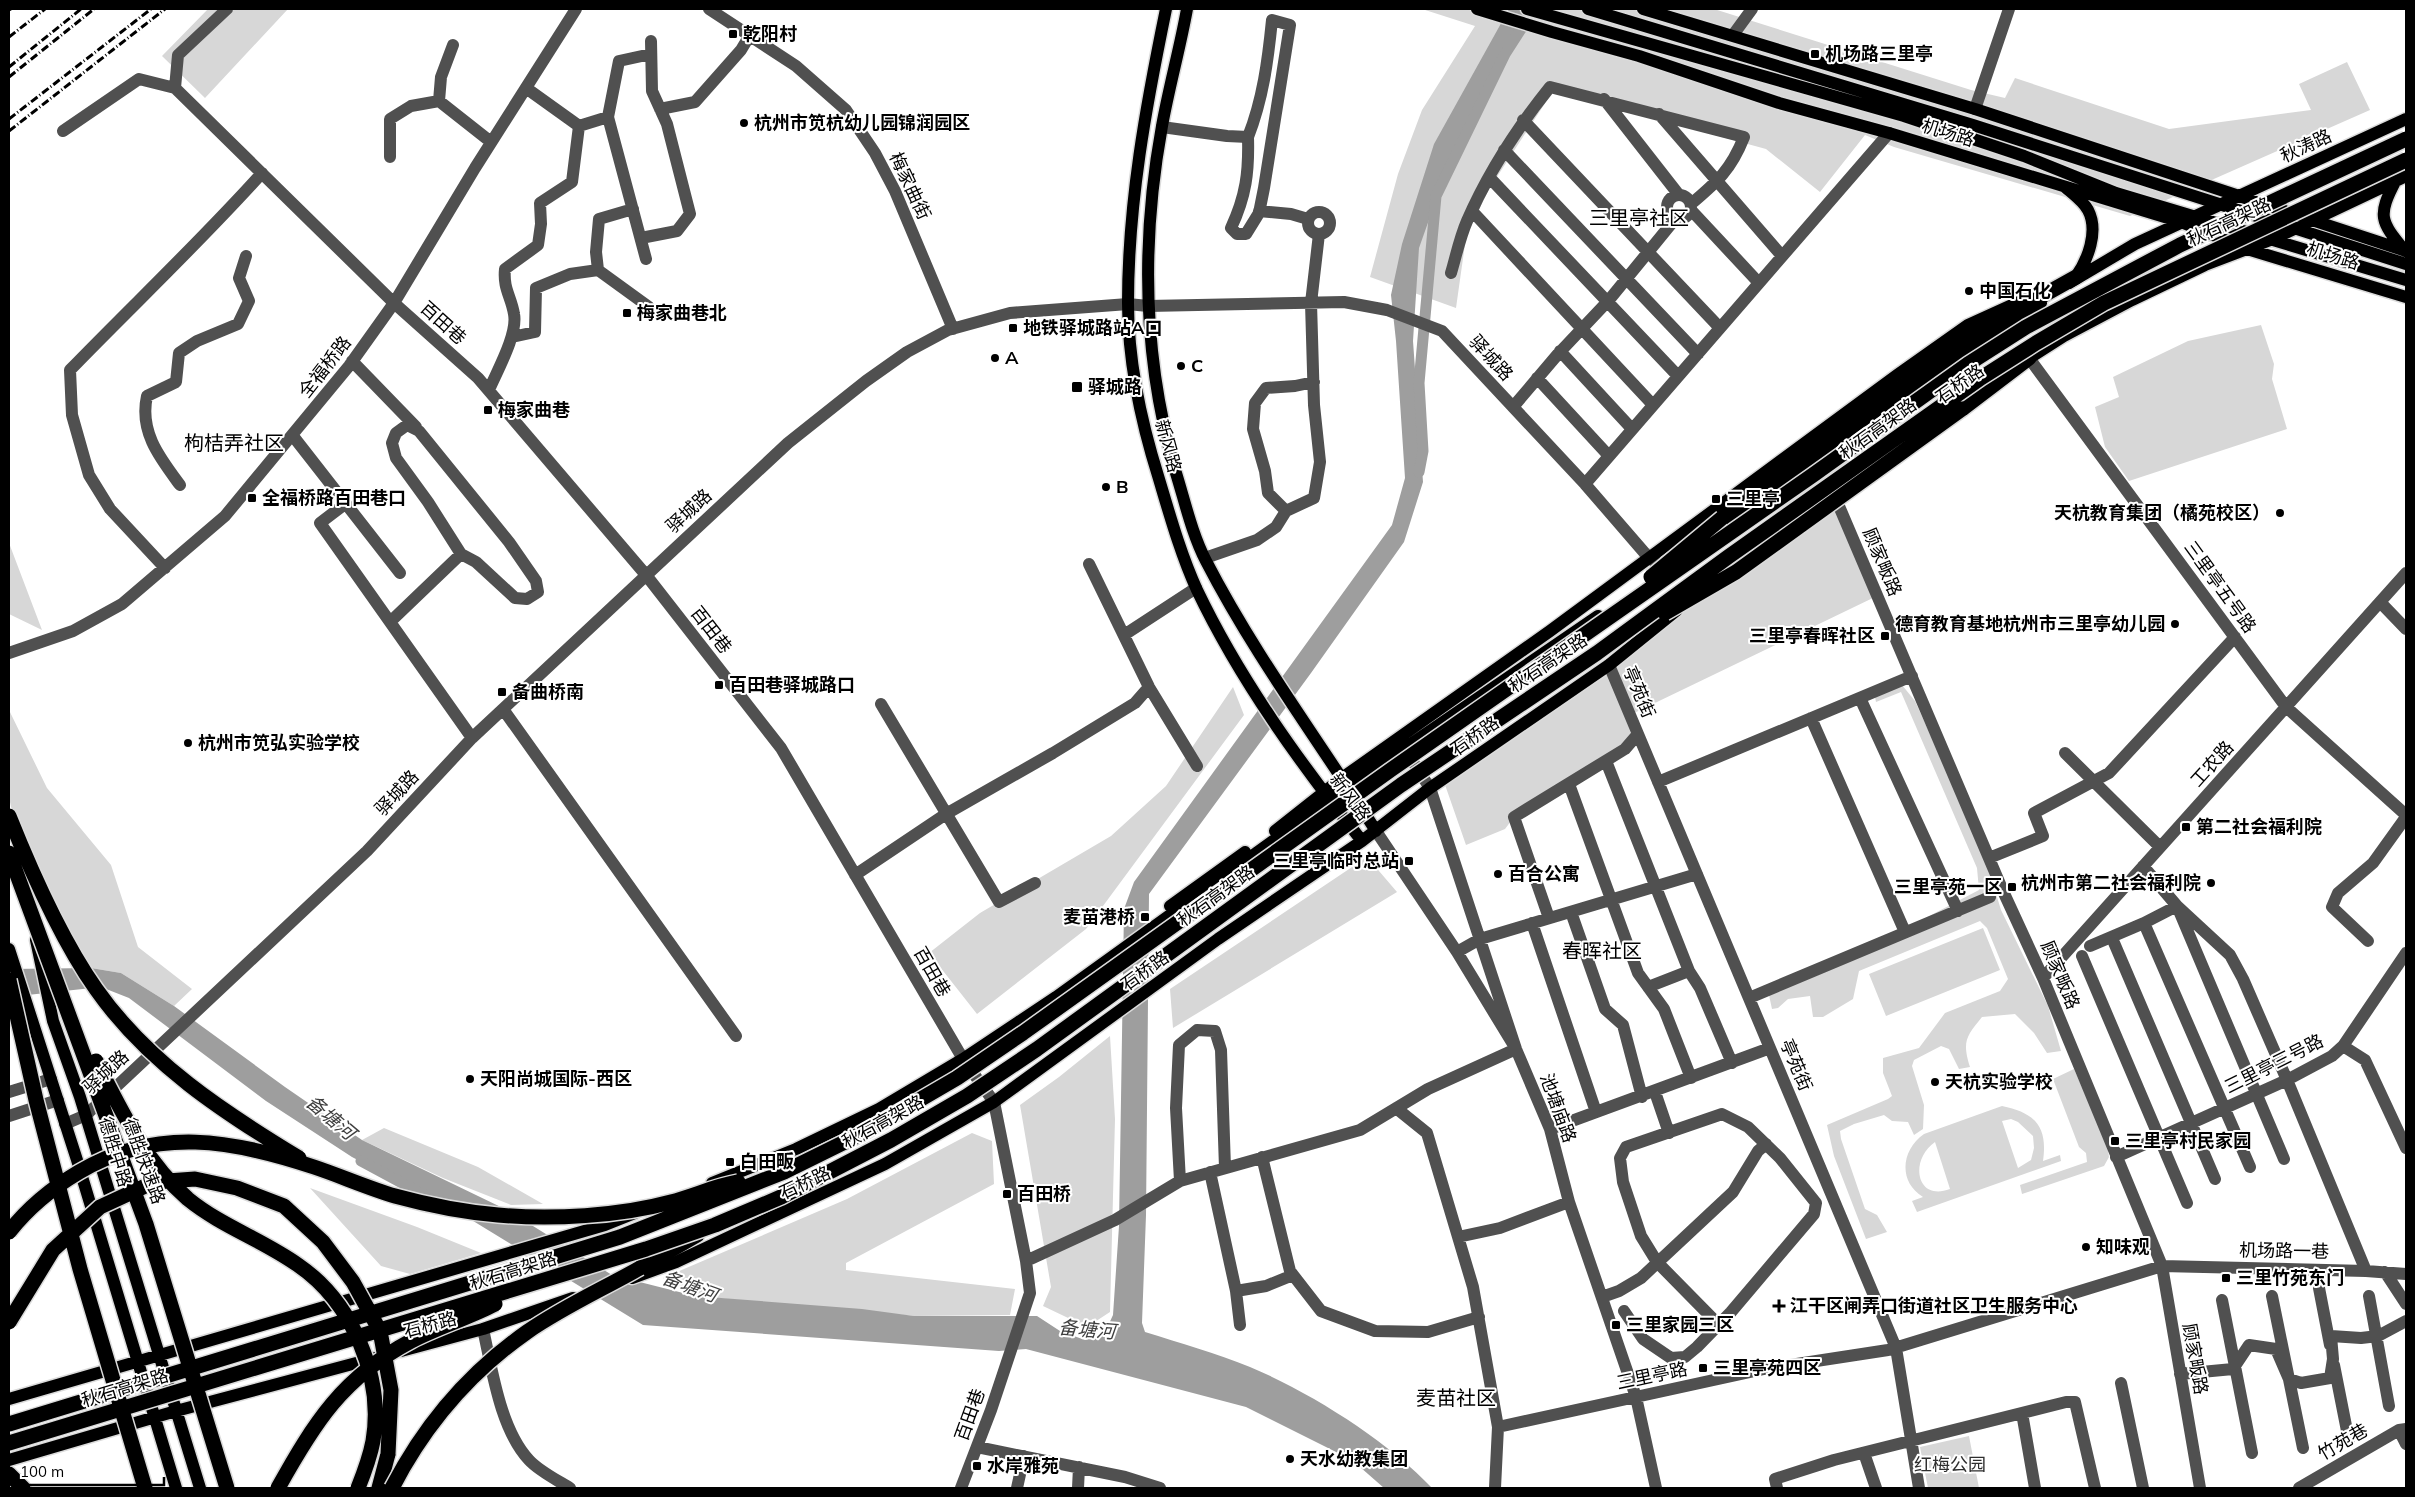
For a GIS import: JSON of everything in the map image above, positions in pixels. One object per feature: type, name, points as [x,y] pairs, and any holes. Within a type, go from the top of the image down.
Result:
[{"type":"highway","name":"秋石高架路","points":[[9,1424],[620,1237],[784,1172],[861,1134],[958,1078],[1587,631],[1968,364],[2026,327],[2180,244],[2406,139]]},
{"type":"highway","name":"秋石高架路","points":[[9,1444],[527,1286],[715,1225],[781,1197],[891,1140],[967,1096],[1037,1049],[1401,785],[1597,653],[1728,557],[1980,378],[2113,299],[2406,160]]},
{"type":"highway","points":[[1587,631],[1708,528],[1976,333],[2076,277]]},
{"type":"highway","points":[[1597,653],[1736,572],[1962,409],[2029,358]]},
{"type":"highway","points":[[9,816],[64,935],[96,989],[133,1034],[174,1074],[226,1114],[313,1167]]},
{"type":"highway","name":"德胜快速路","points":[[9,853],[55,993],[146,1224],[227,1488]]},
{"type":"highway","points":[[13,976],[39,1109],[80,1269],[145,1488]]},
{"type":"highway","points":[[55,993],[133,1132],[163,1173],[188,1199],[206,1212],[300,1266],[321,1283],[340,1306],[362,1350],[374,1396],[373,1441],[358,1488]]},
{"type":"highway","points":[[9,1232],[28,1210],[66,1180],[109,1156],[135,1147],[160,1142],[206,1141],[228,1145],[313,1167],[394,1196],[488,1214],[534,1217],[629,1210],[671,1202],[725,1184],[784,1172]]},
{"type":"highway","points":[[9,1322],[52,1250],[100,1207],[154,1182],[195,1179],[237,1188],[284,1206],[323,1242],[353,1282],[380,1331],[391,1390],[388,1454],[379,1488]]},
{"type":"highway","points":[[392,1488],[414,1450],[448,1404],[497,1354],[528,1331],[560,1312],[715,1225]]},
{"type":"highway","points":[[278,1488],[325,1411],[357,1377],[411,1341],[485,1309],[527,1286]]},
{"type":"highway","points":[[9,1474],[23,1488]]},
{"type":"main road","name":"新风路","points":[[1166,9],[1148,95],[1132,198],[1128,304],[1134,378],[1150,450],[1196,588],[1225,644],[1259,698],[1328,797],[1362,841]]},
{"type":"main road","name":"新风路","points":[[1187,9],[1162,127],[1152,207],[1148,306],[1155,383],[1168,444],[1187,508],[1205,558],[1274,678],[1376,831]]},
{"type":"main road","name":"机场路","points":[[1478,9],[1639,56],[1779,103],[1889,133],[2181,222],[2247,249],[2406,297]]},
{"type":"main road","name":"机场路","points":[[1528,9],[1904,116],[2024,156],[2116,193],[2196,215],[2406,280]]},
{"type":"main road","name":"机场路","points":[[1588,9],[1963,122],[2406,264]]},
{"type":"main road","name":"机场路","points":[[1643,9],[1975,109],[2314,219],[2406,251]]},
{"type":"main road","name":"秋涛路","points":[[2221,205],[2406,119]]},
{"type":"main road","points":[[1988,164],[2024,156]]},
{"type":"main road","points":[[2294,229],[2401,178]]},
{"type":"main road","points":[[2401,178],[2384,204],[2384,216],[2389,231],[2406,251]]},
{"type":"main road","points":[[1345,782],[1650,558],[1692,524],[1968,325],[2011,304],[2076,277],[2092,242],[2093,226],[2088,210],[2066,187]]},
{"type":"main road","name":"石桥路","points":[[9,1399],[137,1360],[605,1225],[796,1149],[879,1109],[963,1059],[1086,976],[1120,946],[1328,797],[1345,782],[1404,748],[1668,569],[1810,464],[1979,348],[2076,277],[2135,244],[2221,205]]},
{"type":"main road","name":"石桥路","points":[[9,1460],[176,1411],[483,1329],[556,1305],[676,1262],[885,1164],[994,1102],[1163,979],[1376,831],[1430,788],[1609,665],[1735,563],[1834,492],[2029,358],[2064,336],[2132,300],[2205,265],[2294,229]]},
{"type":"main road","name":"德胜中路","points":[[9,824],[44,977],[55,993],[53,1021],[86,1115],[200,1488]]},
{"type":"main road","points":[[9,949],[13,976],[23,995],[66,1124],[176,1488]]},
{"type":"street","points":[[63,132],[138,79],[175,88],[178,55],[227,9]]},
{"type":"street","name":"全福桥路","points":[[9,653],[73,631],[122,604],[225,516],[293,436],[352,362],[394,303],[576,9]]},
{"type":"street","name":"梅家曲街","points":[[709,9],[796,66],[846,110],[863,135],[895,191],[953,329]]},
{"type":"street","points":[[1733,35],[1752,9]]},
{"type":"street","points":[[1975,109],[2009,9]]},
{"type":"street","points":[[1272,20],[1290,25],[1274,134],[1259,212],[1246,234],[1237,234],[1231,228],[1241,207],[1249,172],[1248,137],[1259,109],[1268,61],[1272,20]]},
{"type":"street","points":[[660,109],[695,102],[741,50],[750,35]]},
{"type":"street","points":[[640,238],[677,231],[690,214],[667,124],[652,91],[651,41]]},
{"type":"street","points":[[438,101],[441,77],[453,45]]},
{"type":"street","points":[[646,259],[608,117],[619,61],[651,54]]},
{"type":"street","points":[[1451,273],[1472,211],[1489,177],[1523,120],[1550,86],[1744,137],[1734,162],[1683,218],[1676,218],[1669,213],[1668,205],[1671,198],[1678,194]]},
{"type":"street","name":"百田巷","points":[[175,88],[394,303],[478,378],[646,575],[781,748],[963,1059],[994,1102],[1026,1261],[1030,1293],[962,1488]]},
{"type":"street","points":[[526,88],[579,126]]},
{"type":"street","points":[[1604,99],[1678,194],[1686,197],[1691,207],[1759,283]]},
{"type":"street","points":[[390,157],[390,119],[412,106],[438,101],[492,142]]},
{"type":"street","points":[[1659,114],[1782,256]]},
{"type":"street","points":[[579,126],[608,117]]},
{"type":"street","points":[[1523,120],[1720,328]]},
{"type":"street","points":[[489,390],[512,337],[515,315],[503,283],[505,270],[538,245],[541,224],[540,203],[572,182],[579,126]]},
{"type":"street","points":[[1162,127],[1248,137]]},
{"type":"street","points":[[1584,484],[1889,133]]},
{"type":"street","points":[[1504,150],[1698,354]]},
{"type":"street","points":[[165,568],[110,509],[89,475],[72,415],[70,370],[148,289],[220,219],[262,173]]},
{"type":"street","points":[[1489,177],[1678,376]]},
{"type":"street","points":[[598,270],[596,252],[599,219],[633,210]]},
{"type":"street","points":[[1472,211],[1653,405]]},
{"type":"street","points":[[1259,212],[1291,214],[1308,219]]},
{"type":"street","points":[[1205,558],[1258,540],[1276,527],[1286,511],[1314,498],[1320,462],[1311,303],[1319,234],[1328,228],[1330,221],[1326,214],[1316,212],[1308,219]]},
{"type":"street","points":[[1513,407],[1560,352],[1608,302],[1676,218]]},
{"type":"street","points":[[1308,219],[1310,229],[1319,234]]},
{"type":"street","points":[[180,485],[154,451],[143,411],[146,396],[176,382],[179,353],[197,341],[238,324],[249,301],[239,278],[246,256]]},
{"type":"street","points":[[512,337],[535,332],[536,288],[570,274],[598,270],[649,307]]},
{"type":"street","name":"驿城路","points":[[66,1124],[86,1115],[367,851],[472,738],[788,443],[866,381],[907,352],[953,329],[1010,313],[1128,304],[1148,306],[1344,302],[1387,310],[1442,331],[1650,558],[1668,569]]},
{"type":"street","points":[[1560,352],[1632,429]]},
{"type":"street","name":"三里亭五号路","points":[[2029,358],[2286,707],[2406,816]]},
{"type":"street","points":[[352,362],[419,431],[509,542],[536,580],[538,592],[527,599],[515,598],[476,562],[461,554],[428,502],[396,458],[392,443],[396,433],[407,425],[419,431]]},
{"type":"street","points":[[1538,378],[1609,456]]},
{"type":"street","points":[[1286,511],[1268,493],[1263,462],[1253,429],[1255,403],[1266,388],[1295,386],[1314,382]]},
{"type":"street","points":[[293,436],[400,574]]},
{"type":"street","name":"顾家畈路","points":[[1834,492],[1989,858],[2043,978],[2162,1266],[2200,1488]]},
{"type":"street","points":[[345,504],[320,523],[472,738]]},
{"type":"street","points":[[390,622],[461,554]]},
{"type":"street","points":[[1089,564],[1149,687],[1197,766]]},
{"type":"street","name":"工农路","points":[[2043,978],[2406,573]]},
{"type":"street","points":[[1124,636],[1196,588]]},
{"type":"street","points":[[2380,602],[2406,628]]},
{"type":"street","points":[[1989,858],[2043,836],[2034,813],[2109,773],[2235,636]]},
{"type":"street","name":"亭苑街","points":[[1609,665],[1896,1348],[1919,1488]]},
{"type":"street","points":[[1658,782],[1912,676]]},
{"type":"street","points":[[855,875],[946,814],[1053,754],[1135,703],[1149,687]]},
{"type":"street","points":[[1860,698],[1958,910]]},
{"type":"street","points":[[881,704],[999,902],[1035,883]]},
{"type":"street","points":[[503,709],[736,1036]]},
{"type":"street","points":[[1812,718],[1905,932]]},
{"type":"street","points":[[1549,918],[1514,817],[1625,749],[1638,734]]},
{"type":"street","name":"池塘庙路","points":[[1404,748],[1430,788],[1516,1048],[1550,1129],[1569,1202],[1636,1397],[1656,1488]]},
{"type":"street","points":[[2065,753],[2092,782],[2160,847]]},
{"type":"street","points":[[1606,761],[1689,970],[1700,988],[1732,1063]]},
{"type":"street","points":[[1569,784],[1638,973],[1664,1009],[1691,1078]]},
{"type":"street","points":[[2368,941],[2332,907],[2338,893],[2373,863],[2406,816]]},
{"type":"street","points":[[1026,1261],[1115,1220],[1180,1181],[1360,1130],[1428,1089],[1516,1048],[1458,952],[1376,831]]},
{"type":"street","points":[[2143,866],[2177,906],[2230,955],[2243,979],[2287,1080],[2366,1271]]},
{"type":"street","points":[[1458,952],[1480,939],[1697,874]]},
{"type":"street","points":[[1749,998],[1990,897]]},
{"type":"street","points":[[2177,906],[2086,951],[2159,1138],[2187,1203]]},
{"type":"street","points":[[2177,906],[2284,1159]]},
{"type":"street","points":[[1571,912],[1605,1009],[1623,1025],[1642,1096]]},
{"type":"street","points":[[1532,923],[1596,1112]]},
{"type":"street","points":[[2144,923],[2250,1167]]},
{"type":"street","points":[[2112,938],[2215,1179]]},
{"type":"street","name":"三里亭三号路","points":[[2116,1157],[2287,1080],[2332,1056],[2343,1046],[2406,953]]},
{"type":"street","points":[[1648,987],[1689,970]]},
{"type":"street","points":[[1180,1181],[1176,1108],[1179,1045],[1197,1030],[1214,1031],[1221,1050],[1225,1168]]},
{"type":"street","points":[[2343,1046],[2365,1060],[2406,1148]]},
{"type":"street","points":[[1550,1129],[1655,1092],[1770,1048]]},
{"type":"street","points":[[9,1092],[51,1079]]},
{"type":"street","points":[[1655,1092],[1669,1133]]},
{"type":"street","points":[[9,1116],[58,1100]]},
{"type":"street","points":[[1396,1108],[1427,1133],[1473,1287],[1498,1427],[1495,1488]]},
{"type":"street","points":[[1624,1311],[1643,1340],[1670,1358],[1685,1357],[1719,1325],[1814,1214],[1816,1203],[1780,1158],[1748,1127],[1722,1114],[1626,1147],[1620,1158],[1624,1182],[1641,1236],[1657,1262],[1719,1325]]},
{"type":"street","points":[[1602,1297],[1620,1291],[1641,1278],[1733,1192],[1758,1151],[1766,1144]]},
{"type":"street","points":[[1262,1157],[1290,1271],[1321,1311],[1374,1332],[1428,1332],[1479,1317]]},
{"type":"street","points":[[1210,1172],[1236,1291],[1240,1325]]},
{"type":"street","points":[[1458,1237],[1500,1228],[1569,1202]]},
{"type":"street","name":"三里亭路","points":[[1498,1427],[1764,1369],[1896,1348],[2162,1266]]},
{"type":"street","name":"机场路一巷","points":[[2162,1266],[2366,1271],[2406,1274]]},
{"type":"street","points":[[2385,1272],[2406,1304]]},
{"type":"street","points":[[1236,1291],[1266,1286],[1293,1275]]},
{"type":"street","points":[[2319,1288],[2349,1441]]},
{"type":"street","points":[[2272,1296],[2302,1448]]},
{"type":"street","points":[[2369,1296],[2390,1406]]},
{"type":"street","points":[[2222,1300],[2252,1453]]},
{"type":"street","points":[[2289,1379],[2301,1382],[2330,1378],[2333,1359],[2331,1336],[2376,1336],[2406,1321]]},
{"type":"street","points":[[483,1329],[502,1408],[513,1437],[529,1460],[570,1488]]},
{"type":"street","points":[[2180,1374],[2233,1369],[2249,1345],[2276,1349],[2289,1379]]},
{"type":"street","points":[[2121,1383],[2143,1488]]},
{"type":"street","points":[[1777,1488],[1775,1479],[1864,1452],[2066,1402],[2075,1402],[2095,1488]]},
{"type":"street","points":[[2022,1413],[2034,1488]]},
{"type":"street","points":[[2402,1429],[2406,1444]]},
{"type":"street","name":"竹苑巷","points":[[2299,1488],[2402,1429]]},
{"type":"street","points":[[977,1447],[1125,1477],[1160,1488]]},
{"type":"street","points":[[1864,1452],[1876,1488]]},
{"type":"street","points":[[1017,1488],[1024,1456]]},
{"type":"street","points":[[1078,1488],[1079,1468]]},
{"type":"green space","points":[[208,9],[288,9],[205,98],[162,56]]},
{"type":"green space","points":[[1422,9],[1714,9],[1971,90],[2005,98],[2015,78],[2169,129],[2311,110],[2299,84],[2347,62],[2370,110],[2130,216],[1894,147],[1865,135],[1820,192],[1766,149],[1553,91],[1489,189],[1466,237],[1456,308],[1370,277],[1398,174],[1422,110],[1475,26]]},
{"type":"green space","points":[[2261,325],[2274,364],[2272,379],[2287,429],[2129,481],[2105,447],[2095,407],[2119,397],[2113,377],[2188,341]]},
{"type":"green space","points":[[1838,503],[1877,596],[1630,715],[1638,734],[1514,817],[1505,829],[1466,845],[1443,779]]},
{"type":"green space","points":[[9,543],[42,630],[9,614]]},
{"type":"green space","points":[[1902,685],[1915,701],[1983,851],[2001,910],[2048,1006],[2061,1051],[2047,1053],[2034,1033],[2015,1014],[1982,1017],[1967,1040],[1966,1051],[1970,1067],[1959,1069],[1949,1049],[1941,1046],[1914,1060],[1912,1066],[1924,1105],[1923,1129],[1914,1135],[1908,1122],[1892,1121],[1884,1115],[1854,1124],[1840,1131],[1865,1209],[1877,1215],[1887,1232],[1866,1239],[1834,1156],[1827,1125],[1892,1096],[1883,1073],[1883,1058],[1919,1048],[1945,1013],[2000,991],[2008,979],[1987,928],[1980,921],[1859,971],[1853,999],[1823,1017],[1813,1017],[1810,996],[1788,999],[1778,1008],[1772,1009],[1767,986],[1910,926],[1979,890],[1977,868],[1901,692],[1876,702],[1875,697]]},
{"type":"green space","points":[[1233,687],[1244,715],[1086,929],[977,1014],[929,953],[980,913],[1111,836],[1166,786]]},
{"type":"green space","points":[[9,710],[47,788],[111,865],[138,947],[192,989],[174,1006],[121,973],[91,968],[55,905],[11,807],[9,797]]},
{"type":"green space","points":[[1367,857],[1397,892],[1173,1028],[1170,989]]},
{"type":"green space","points":[[1983,928],[2000,970],[1886,1016],[1869,974]]},
{"type":"green space","points":[[1110,1036],[1115,1119],[1110,1312],[1087,1327],[1043,1306],[1051,1287],[1020,1105],[1059,1077]]},
{"type":"green space","points":[[2074,1069],[2107,1144],[2109,1157],[2104,1166],[2022,1194],[2020,1185],[2087,1162],[2086,1153],[2079,1147],[2053,1079]]},
{"type":"green space","points":[[2002,1106],[2023,1113],[2037,1123],[2043,1139],[2043,1161],[2060,1155],[2061,1161],[1917,1212],[1912,1201],[1923,1197],[1909,1183],[1906,1175],[1906,1166],[1911,1148],[1924,1134]],"holes":[[[2011,1119],[2018,1122],[2033,1136],[2034,1148],[2031,1160],[2018,1168],[2002,1121]],[[1935,1142],[1950,1189],[1930,1190],[1923,1185],[1920,1177],[1919,1168],[1922,1159]]]},
{"type":"green space","points":[[384,1128],[478,1167],[543,1204],[511,1205],[443,1178],[362,1140]]},
{"type":"green space","points":[[972,1133],[992,1141],[994,1184],[846,1263],[846,1270],[1015,1289],[1010,1315],[914,1316],[695,1296],[663,1278],[847,1199]]},
{"type":"green space","points":[[310,1188],[417,1227],[481,1253],[410,1274],[381,1266]]},
{"type":"green space","name":"红梅公园","points":[[1969,1436],[1979,1488],[1928,1488],[1920,1447]]},
{"type":"shaded area","points":[[1509,9],[1531,9],[1453,152],[1419,248],[1413,341],[1423,482],[1404,542],[1311,673],[1149,894],[1146,1215],[1142,1323],[1145,1332],[1237,1362],[1298,1390],[1347,1419],[1371,1436],[1414,1470],[1432,1488],[1384,1488],[1352,1460],[1246,1407],[1026,1349],[999,1351],[643,1325],[465,1216],[352,1157],[266,1101],[129,998],[101,987],[9,997],[9,969],[91,968],[121,973],[174,1006],[285,1087],[362,1140],[507,1210],[612,1275],[695,1296],[862,1309],[914,1316],[1037,1316],[1060,1331],[1085,1340],[1098,1336],[1107,1328],[1113,1315],[1119,1226],[1124,909],[1134,882],[1392,525],[1405,478],[1391,295],[1402,244],[1434,144]]},
{"type":"waterway","points":[[1419,472],[1423,451],[1419,383],[1436,196],[1505,54],[1534,9]]},
{"type":"waterway","name":"备塘河","points":[[361,1161],[439,1203]]},
{"type":"railway","points":[[9,37],[45,9]]},
{"type":"railway","points":[[9,67],[81,9]]},
{"type":"railway","points":[[9,77],[94,9]]},
{"type":"railway","points":[[9,119],[151,9]]},
{"type":"railway","points":[[9,131],[165,9]]},
{"type":"place","name":"乾阳村","points":[[733,34]]},
{"type":"place","name":"机场路三里亭","points":[[1815,54]]},
{"type":"place","name":"杭州市笕杭幼儿园锦润园区","points":[[744,123]]},
{"type":"place","name":"中国石化","points":[[1969,291]]},
{"type":"place","name":"梅家曲巷北","points":[[627,313]]},
{"type":"place","name":"地铁驿城路站A口","points":[[1013,328]]},
{"type":"place","name":"A","points":[[995,358]]},
{"type":"place","name":"C","points":[[1181,366]]},
{"type":"place","name":"驿城路","points":[[1077,387]]},
{"type":"place","name":"梅家曲巷","points":[[488,410]]},
{"type":"place","name":"B","points":[[1106,487]]},
{"type":"place","name":"全福桥路百田巷口","points":[[252,498]]},
{"type":"place","name":"三里亭","points":[[1716,499]]},
{"type":"place","name":"天杭教育集团（橘苑校区）","points":[[2280,513]]},
{"type":"place","name":"德育教育基地杭州市三里亭幼儿园","points":[[2175,624]]},
{"type":"place","name":"三里亭春晖社区","points":[[1885,636]]},
{"type":"place","name":"百田巷驿城路口","points":[[719,685]]},
{"type":"place","name":"备曲桥南","points":[[502,692]]},
{"type":"place","name":"杭州市笕弘实验学校","points":[[188,743]]},
{"type":"place","name":"第二社会福利院","points":[[2186,827]]},
{"type":"place","name":"三里亭临时总站","points":[[1409,861]]},
{"type":"place","name":"百合公寓","points":[[1498,874]]},
{"type":"place","name":"杭州市第二社会福利院","points":[[2211,883]]},
{"type":"place","name":"三里亭苑一区","points":[[2012,887]]},
{"type":"place","name":"麦苗港桥","points":[[1145,917]]},
{"type":"place","name":"天阳尚城国际-西区","points":[[470,1079]]},
{"type":"place","name":"天杭实验学校","points":[[1935,1082]]},
{"type":"place","name":"三里亭村民家园","points":[[2115,1141]]},
{"type":"place","name":"白田畈","points":[[730,1162]]},
{"type":"place","name":"百田桥","points":[[1007,1194]]},
{"type":"place","name":"知味观","points":[[2086,1247]]},
{"type":"place","name":"三里竹苑东门","points":[[2226,1278]]},
{"type":"place","name":"江干区闸弄口街道社区卫生服务中心","points":[[1779,1306]]},
{"type":"place","name":"三里家园三区","points":[[1616,1325]]},
{"type":"place","name":"三里亭苑四区","points":[[1703,1368]]},
{"type":"place","name":"天水幼教集团","points":[[1290,1459]]},
{"type":"place","name":"水岸雅苑","points":[[977,1466]]},
{"type":"district","name":"三里亭社区","points":[[1639,218]]},
{"type":"district","name":"枸桔弄社区","points":[[234,443]]},
{"type":"district","name":"春晖社区","points":[[1602,951]]},
{"type":"district","name":"麦苗社区","points":[[1456,1398]]}]
